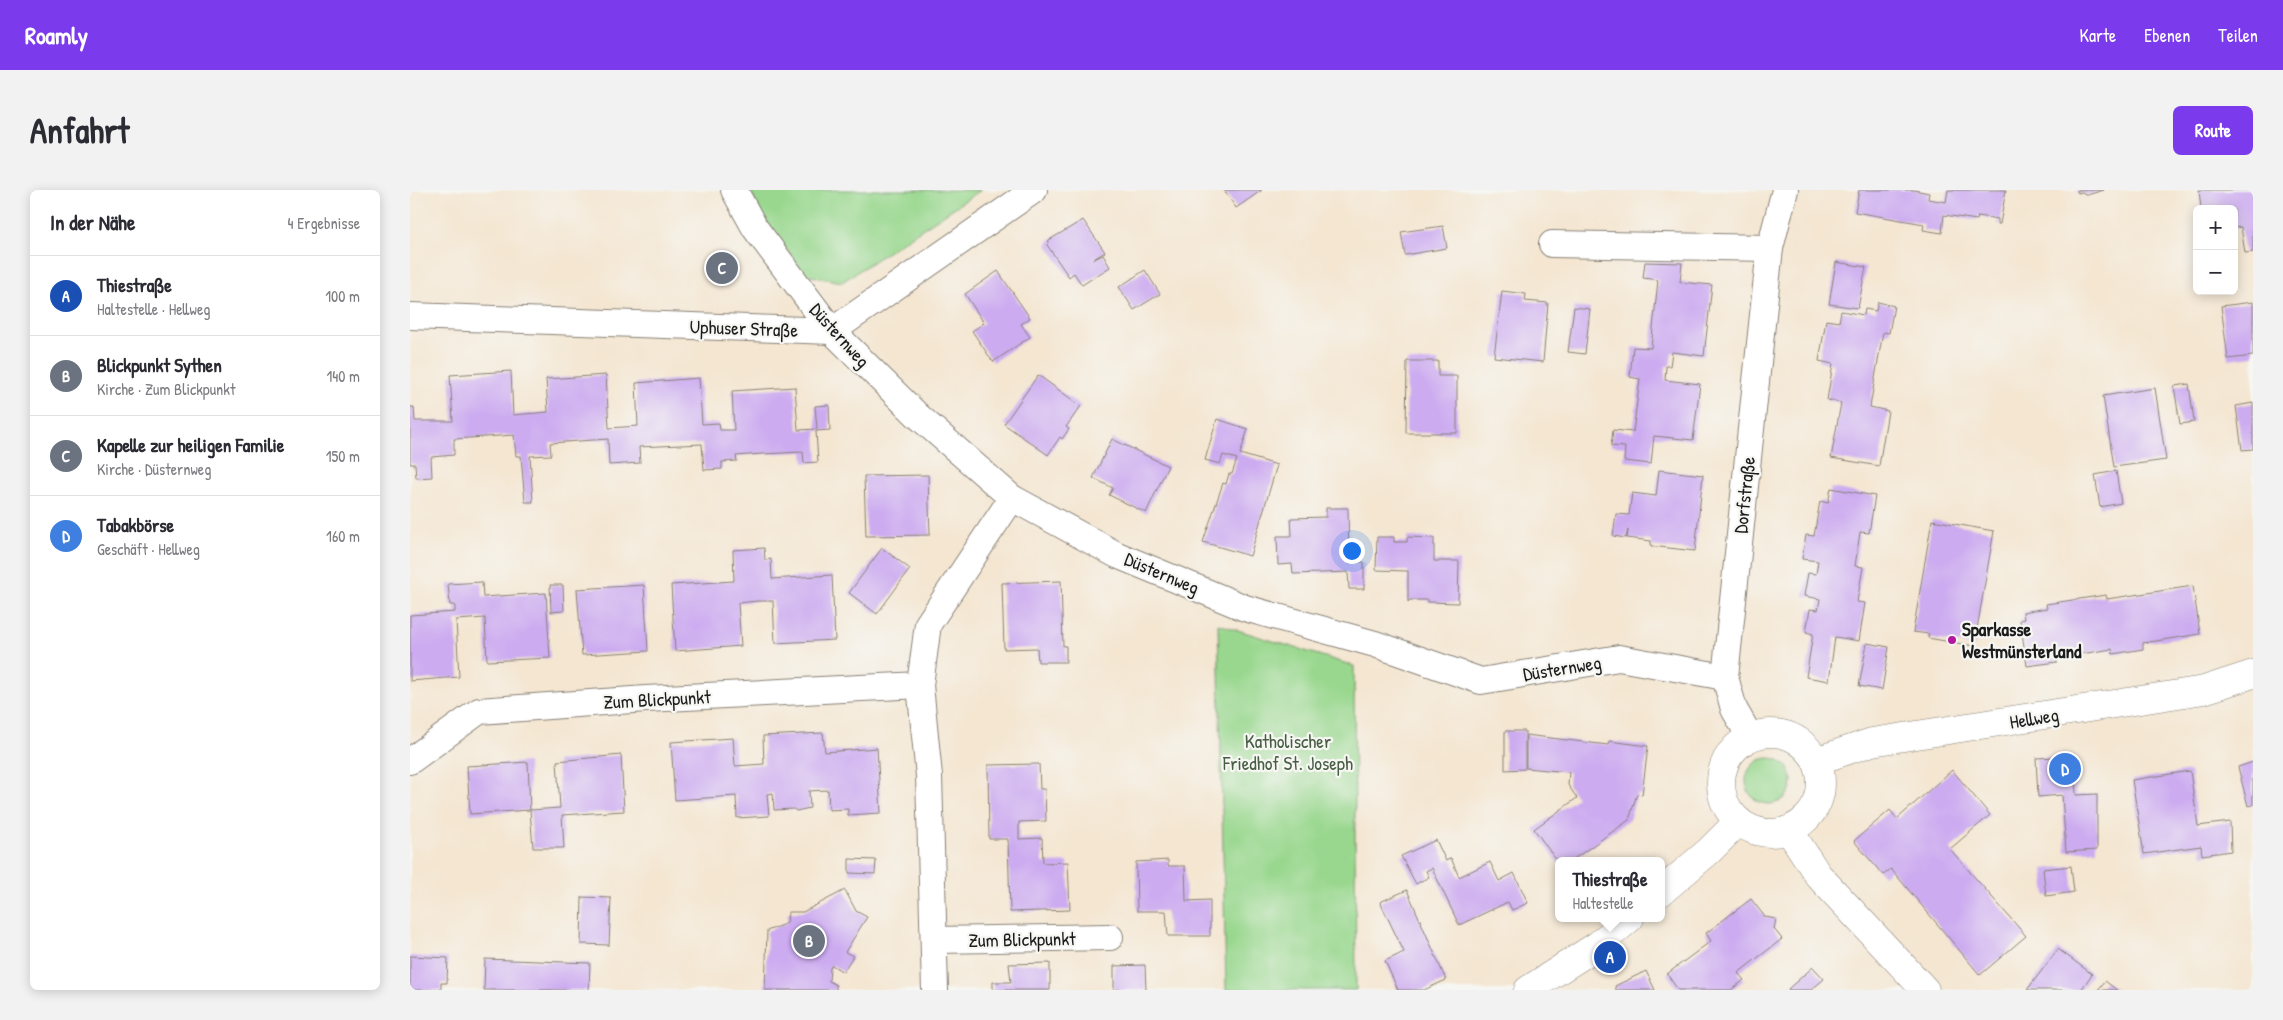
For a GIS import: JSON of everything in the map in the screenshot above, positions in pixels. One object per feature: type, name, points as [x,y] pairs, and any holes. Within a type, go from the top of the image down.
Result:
[{"type":"street","name":"Düsternweg","points":[[734,190],[755,228],[832,331],[917,415],[1012,498],[1117,555],[1245,608],[1375,644],[1481,681],[1619,658],[1725,677]]},
{"type":"street","points":[[832,331],[1034,190]]},
{"type":"street","name":"Dorfstraße","points":[[1750,737],[1734,709],[1725,677],[1770,248],[1785,190]]},
{"type":"street","points":[[1552,244],[1770,248]]},
{"type":"street","name":"Uphuser Straße","points":[[410,316],[832,331]]},
{"type":"street","points":[[935,990],[929,776],[920,685],[928,624],[1012,498]]},
{"type":"street","name":"Hellweg","points":[[1816,761],[1872,742],[2204,690],[2253,674]]},
{"type":"street","name":"Zum Blickpunkt","points":[[410,762],[479,712],[646,699],[920,685]]},
{"type":"street","points":[[1769,733],[1788,736],[1805,746],[1816,761],[1821,781],[1818,802],[1806,819],[1789,830],[1762,833],[1738,822],[1727,809],[1721,793],[1721,776],[1726,760],[1736,746],[1750,737],[1769,733]]},
{"type":"street","points":[[1665,889],[1710,851],[1738,822]]},
{"type":"street","points":[[1789,830],[1818,875],[1925,990]]},
{"type":"street","points":[[1528,990],[1598,945],[1625,922]]},
{"type":"street","name":"Zum Blickpunkt","points":[[935,940],[1110,937]]},
{"type":"green space","points":[[750,190],[981,190],[842,282],[806,275],[767,224]]},
{"type":"green space","name":"Katholischer Friedhof St. Joseph","points":[[1218,624],[1354,666],[1356,990],[1226,990]]},
{"type":"green space","points":[[1774,758],[1786,764],[1791,772],[1791,790],[1786,798],[1778,803],[1764,804],[1752,798],[1747,790],[1746,776],[1752,764],[1760,759]]},
{"type":"building","points":[[1224,190],[1262,190],[1236,208]]},
{"type":"building","points":[[1859,190],[1914,190],[1929,193],[1928,199],[1946,202],[1948,190],[2006,190],[2000,224],[1998,224],[1998,219],[1978,216],[1977,220],[1944,215],[1942,233],[1923,230],[1924,224],[1855,212]]},
{"type":"building","points":[[2077,190],[2104,190],[2087,195],[2082,192],[2078,193]]},
{"type":"building","points":[[2199,190],[2253,190],[2253,252],[2245,253],[2241,227],[2238,227],[2238,205],[2201,205]]},
{"type":"building","points":[[1083,220],[1105,252],[1092,260],[1103,255],[1110,267],[1082,285],[1074,273],[1069,277],[1047,245],[1049,240]]},
{"type":"building","points":[[1443,226],[1447,248],[1405,255],[1401,232]]},
{"type":"building","points":[[721,252],[735,260],[733,265],[737,267],[730,282],[725,279],[722,284],[708,277],[711,271],[706,269],[713,254],[718,257]]},
{"type":"building","points":[[1645,262],[1682,263],[1680,282],[1712,285],[1704,356],[1672,352],[1670,366],[1666,366],[1665,380],[1700,384],[1693,440],[1654,436],[1651,464],[1624,461],[1625,447],[1611,446],[1613,430],[1633,432],[1640,379],[1630,377],[1633,347],[1651,348],[1658,280],[1643,278]]},
{"type":"building","points":[[1836,262],[1866,267],[1858,308],[1829,304]]},
{"type":"building","points":[[1145,270],[1160,294],[1134,310],[1119,287]]},
{"type":"building","points":[[998,271],[1030,318],[1021,324],[1030,337],[993,362],[972,331],[984,323],[965,294]]},
{"type":"building","points":[[1502,291],[1526,294],[1525,301],[1548,303],[1543,362],[1494,357]]},
{"type":"building","points":[[1878,302],[1894,306],[1889,333],[1883,332],[1870,407],[1888,411],[1879,466],[1831,458],[1841,403],[1827,400],[1833,364],[1819,361],[1826,320],[1839,322],[1841,311],[1864,315],[1865,309],[1876,311]]},
{"type":"building","points":[[2253,302],[2253,356],[2228,359],[2221,306]]},
{"type":"building","points":[[1574,307],[1590,309],[1585,354],[1568,352]]},
{"type":"building","points":[[1407,361],[1438,361],[1438,376],[1457,376],[1457,433],[1406,433]]},
{"type":"building","points":[[511,371],[513,415],[548,412],[546,379],[606,375],[609,428],[638,426],[636,383],[699,378],[702,424],[719,423],[720,430],[734,430],[732,391],[795,387],[798,430],[817,429],[815,406],[829,405],[830,430],[816,431],[818,462],[804,463],[803,452],[762,454],[736,456],[737,461],[722,462],[722,469],[704,470],[702,444],[639,447],[640,463],[609,465],[608,439],[550,443],[551,455],[530,456],[533,502],[525,502],[521,456],[516,456],[514,435],[454,439],[454,455],[431,457],[432,477],[416,478],[415,464],[410,464],[410,407],[414,407],[415,421],[453,421],[450,375]]},
{"type":"building","points":[[1038,375],[1081,406],[1066,427],[1069,429],[1062,439],[1060,437],[1048,455],[1004,424]]},
{"type":"building","points":[[2189,384],[2194,422],[2180,424],[2174,386]]},
{"type":"building","points":[[2155,388],[2166,460],[2114,467],[2103,396]]},
{"type":"building","points":[[2253,403],[2253,449],[2242,450],[2236,406]]},
{"type":"building","points":[[1217,419],[1248,429],[1240,454],[1277,465],[1250,556],[1203,542],[1223,483],[1226,484],[1229,474],[1232,474],[1237,459],[1223,455],[1220,464],[1205,460]]},
{"type":"building","points":[[1112,439],[1168,466],[1146,513],[1109,495],[1113,488],[1093,478]]},
{"type":"building","points":[[1659,470],[1703,475],[1695,551],[1651,546],[1651,541],[1627,538],[1628,530],[1626,538],[1613,536],[1616,514],[1629,515],[1632,493],[1656,496]]},
{"type":"building","points":[[2116,471],[2121,503],[2100,507],[2095,475]]},
{"type":"building","points":[[928,475],[930,535],[866,536],[864,476]]},
{"type":"building","points":[[1831,488],[1875,496],[1869,533],[1860,532],[1855,566],[1863,567],[1857,602],[1865,603],[1859,641],[1835,637],[1829,681],[1806,677],[1813,634],[1806,632],[1810,609],[1818,610],[1820,599],[1804,596],[1808,573],[1816,574],[1818,561],[1802,559],[1806,535],[1814,536],[1820,501],[1828,503]]},
{"type":"building","points":[[1326,508],[1348,508],[1349,563],[1364,562],[1364,589],[1349,589],[1348,572],[1293,574],[1292,564],[1278,565],[1277,536],[1292,536],[1291,518],[1326,517]]},
{"type":"building","points":[[1932,520],[1994,531],[1974,646],[1928,638],[1929,634],[1913,632]]},
{"type":"building","points":[[1377,537],[1394,537],[1394,542],[1407,542],[1407,537],[1434,538],[1434,561],[1459,561],[1458,603],[1428,602],[1428,600],[1410,600],[1408,602],[1408,571],[1376,570]]},
{"type":"building","points":[[764,548],[765,560],[771,559],[772,579],[832,575],[835,640],[775,643],[773,601],[758,601],[738,603],[741,646],[675,651],[671,585],[734,581],[733,550]]},
{"type":"building","points":[[882,548],[910,569],[877,614],[849,593]]},
{"type":"building","points":[[1061,581],[1063,646],[1066,646],[1066,662],[1038,662],[1037,648],[1004,649],[1002,583]]},
{"type":"building","points":[[482,582],[483,597],[546,593],[550,658],[487,661],[485,618],[456,620],[459,677],[410,681],[410,615],[455,612],[455,605],[450,605],[448,584]]},
{"type":"building","points":[[550,585],[563,585],[564,611],[551,612]]},
{"type":"building","points":[[644,585],[648,651],[582,655],[577,589]]},
{"type":"building","points":[[2193,586],[2200,634],[2143,643],[2143,649],[2113,654],[2112,649],[2056,658],[2057,662],[2027,666],[2020,620],[2024,619],[2023,612],[2047,608],[2046,604],[2106,595],[2107,599]]},
{"type":"building","points":[[1867,643],[1889,647],[1882,690],[1859,686]]},
{"type":"building","points":[[1505,731],[1525,731],[1525,769],[1505,770]]},
{"type":"building","points":[[823,733],[825,752],[877,748],[881,813],[848,815],[848,809],[829,810],[828,790],[809,791],[810,808],[796,811],[794,809],[774,810],[773,793],[767,794],[769,816],[737,818],[736,796],[675,800],[671,742],[733,738],[735,766],[764,764],[763,736]]},
{"type":"building","points":[[1526,735],[1608,745],[1609,741],[1648,746],[1642,795],[1637,794],[1629,820],[1577,857],[1555,858],[1534,829],[1577,798],[1568,785],[1569,772],[1526,768]]},
{"type":"building","points":[[621,755],[624,811],[562,815],[564,848],[533,848],[530,810],[560,808],[557,761]]},
{"type":"building","points":[[2074,756],[2076,795],[2097,794],[2097,850],[2066,852],[2062,795],[2038,797],[2036,758]]},
{"type":"building","points":[[528,762],[530,810],[470,814],[467,766]]},
{"type":"building","points":[[2253,762],[2253,805],[2248,806],[2238,767]]},
{"type":"building","points":[[1039,764],[1040,789],[1045,789],[1046,821],[1019,822],[1019,839],[1042,838],[1043,863],[1068,862],[1070,910],[1010,912],[1008,839],[989,839],[988,765]]},
{"type":"building","points":[[1952,770],[1990,815],[1950,849],[2026,936],[1980,975],[1891,869],[1883,875],[1854,841],[1890,810],[1897,819]]},
{"type":"building","points":[[2190,771],[2198,826],[2230,822],[2231,851],[2202,855],[2201,846],[2144,854],[2132,780]]},
{"type":"building","points":[[1436,840],[1446,861],[1451,858],[1459,877],[1490,862],[1499,881],[1514,873],[1528,903],[1512,910],[1508,902],[1459,925],[1432,868],[1426,871],[1429,877],[1416,884],[1401,856]]},
{"type":"building","points":[[849,859],[876,860],[875,874],[849,873]]},
{"type":"building","points":[[1168,860],[1168,866],[1185,866],[1186,901],[1210,900],[1210,936],[1168,936],[1166,911],[1137,911],[1136,862]]},
{"type":"building","points":[[2071,866],[2074,892],[2046,896],[2043,869]]},
{"type":"building","points":[[845,890],[856,911],[867,917],[845,952],[853,956],[843,972],[832,965],[830,968],[829,981],[836,985],[836,990],[765,990],[767,931],[787,923],[788,912],[803,912]]},
{"type":"building","points":[[1407,890],[1446,980],[1424,990],[1398,990],[1385,961],[1404,952],[1380,902]]},
{"type":"building","points":[[582,897],[611,898],[609,945],[581,944]]},
{"type":"building","points":[[1751,899],[1765,917],[1776,919],[1774,929],[1782,939],[1738,973],[1744,980],[1731,990],[1678,990],[1667,974],[1711,941],[1706,933]]},
{"type":"building","points":[[2058,949],[2092,974],[2081,990],[2027,990]]},
{"type":"building","points":[[410,956],[448,958],[447,983],[441,983],[441,990],[410,990]]},
{"type":"building","points":[[485,959],[590,963],[589,990],[484,990]]},
{"type":"building","points":[[1050,963],[1050,990],[993,990],[993,982],[1011,982],[1009,964]]},
{"type":"building","points":[[1145,965],[1146,990],[1114,990],[1114,966]]},
{"type":"building","points":[[1813,967],[1824,979],[1811,990],[1788,989]]},
{"type":"building","points":[[1646,971],[1655,990],[1616,990],[1615,986]]},
{"type":"building","points":[[2105,981],[2117,990],[2098,990]]},
{"type":"place","name":"Kapelle zur heiligen Familie","points":[[722,268]]},
{"type":"place","name":"Sparkasse Westmünsterland","points":[[1952,640]]},
{"type":"place","name":"Tabakbörse","points":[[2065,769]]},
{"type":"place","name":"Blickpunkt Sythen","points":[[809,941]]},
{"type":"place","name":"Thiestraße","points":[[1610,957]]}]
